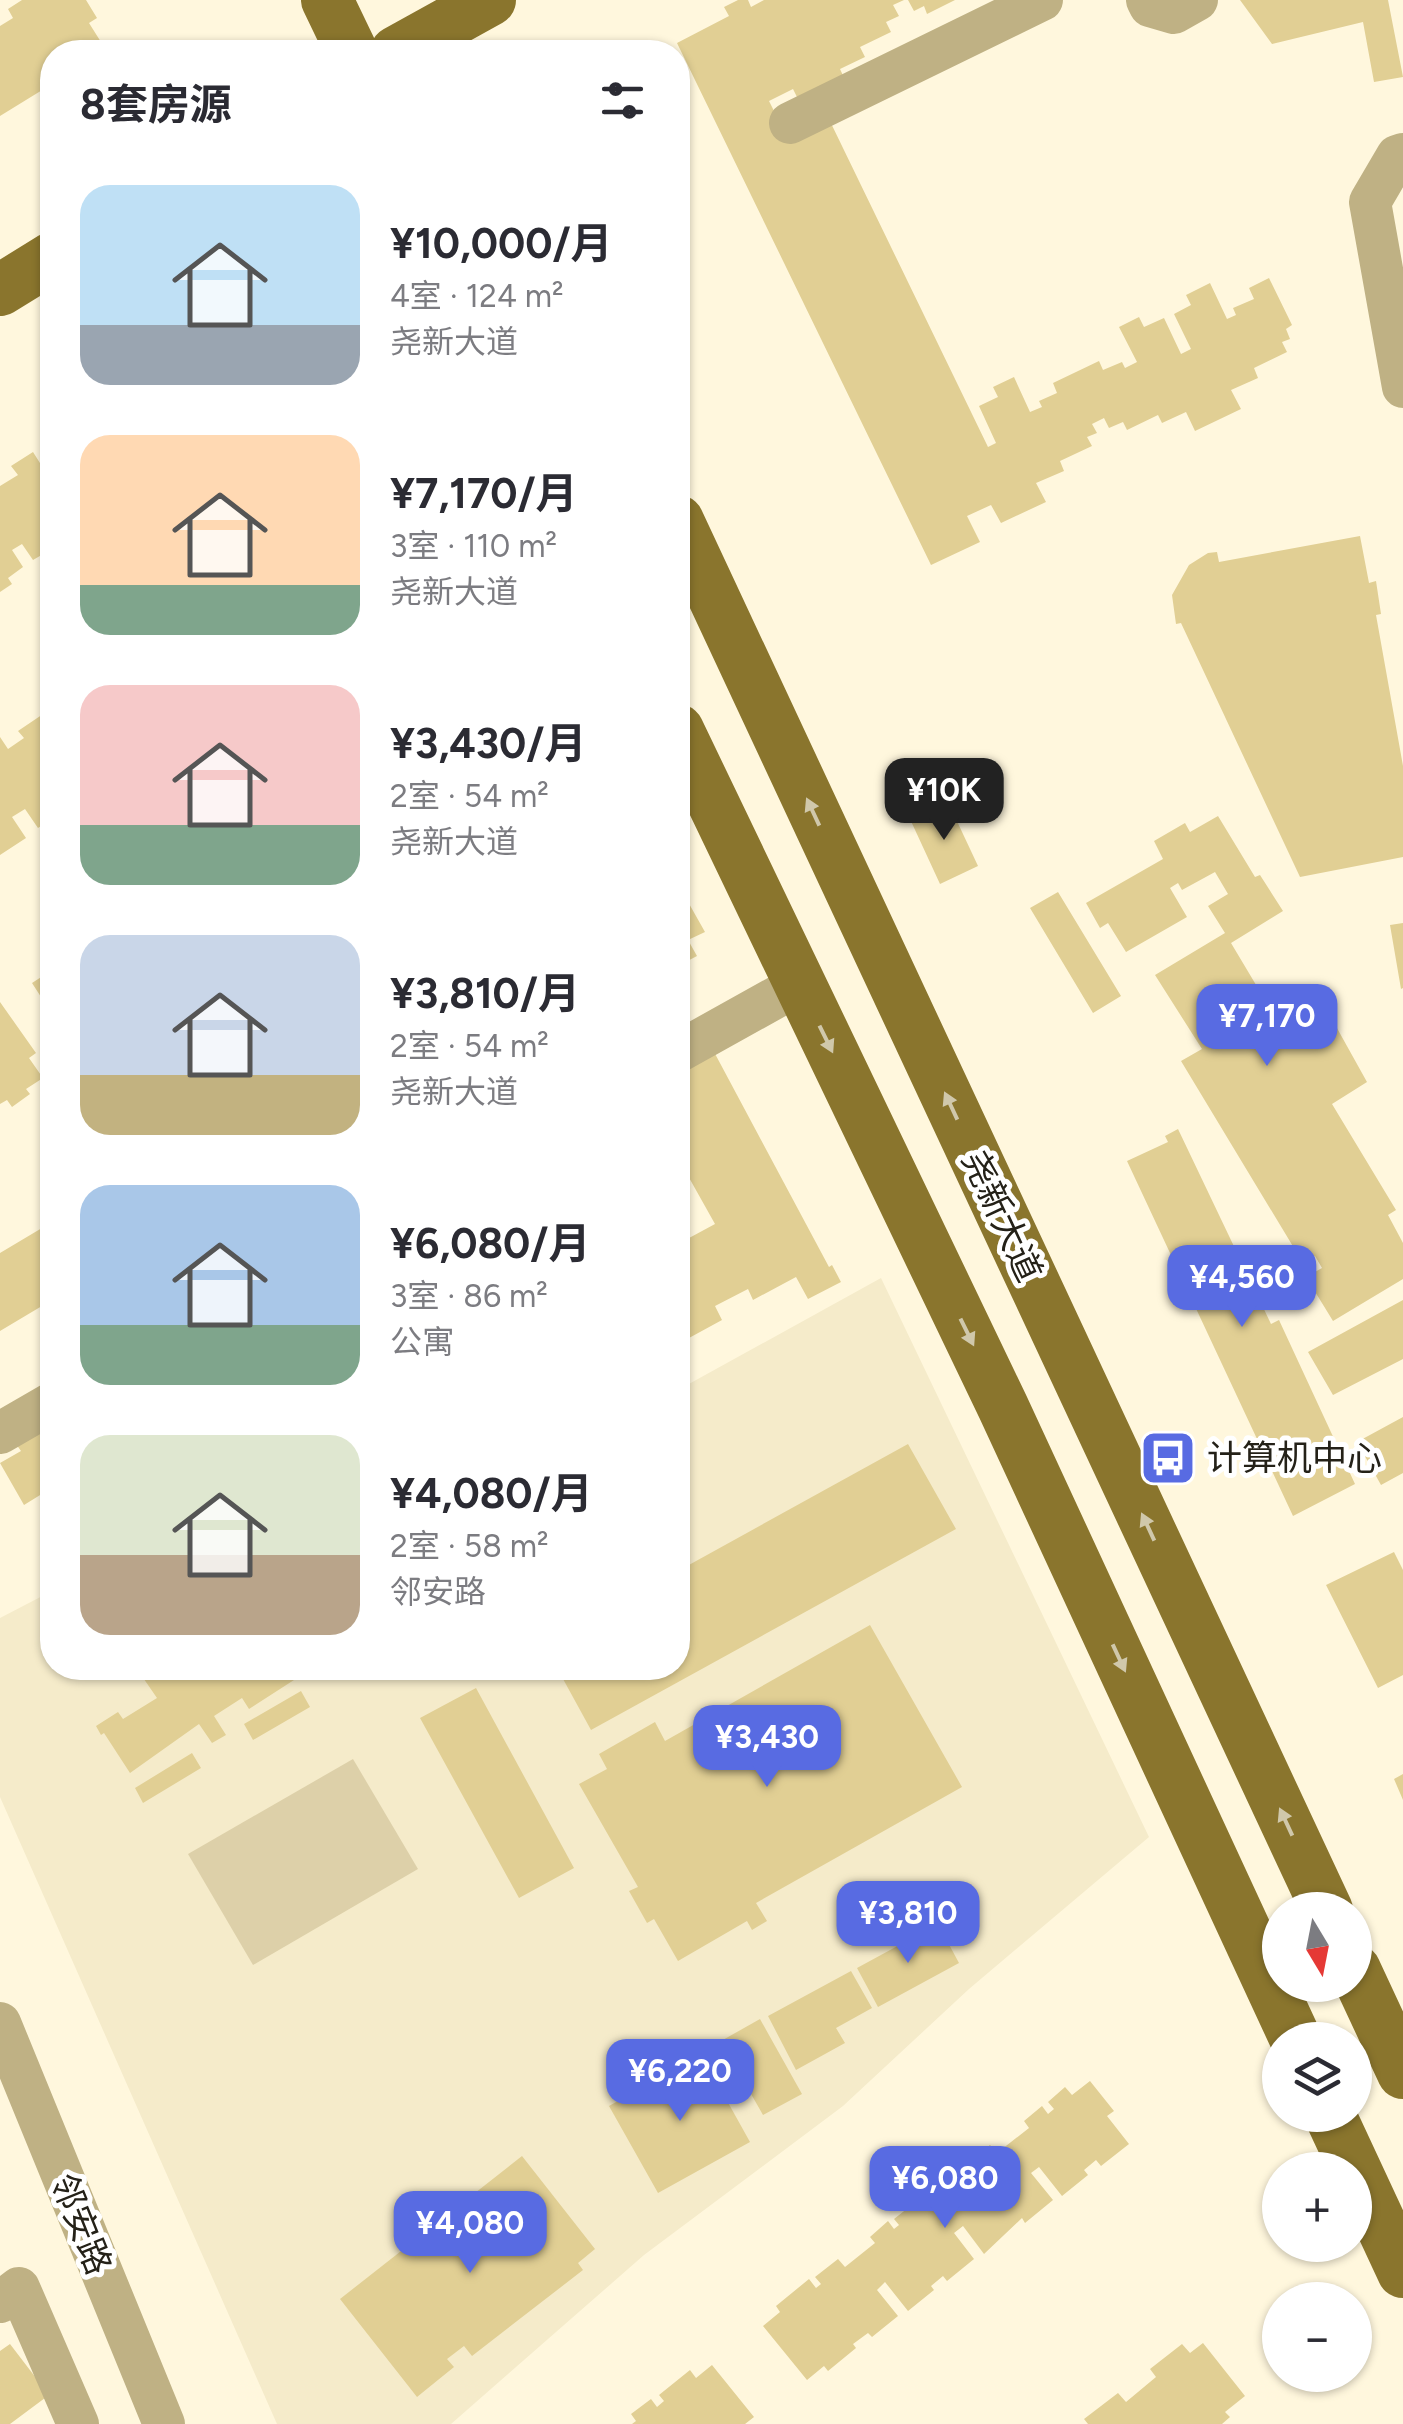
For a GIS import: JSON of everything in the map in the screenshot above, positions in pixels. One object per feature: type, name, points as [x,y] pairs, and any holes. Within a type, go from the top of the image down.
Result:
[{"type":"main road","points":[[327,0],[346,40]]},
{"type":"main road","points":[[419,40],[457,20]]},
{"type":"main road","points":[[0,290],[40,265]]},
{"type":"main road","name":"尧新大道","points":[[690,547],[1319,1892]]},
{"type":"main road","points":[[690,755],[1003,1407],[1288,2022]]},
{"type":"main road","points":[[1370,2002],[1403,2073]]},
{"type":"main road","points":[[1338,2132],[1403,2272]]},
{"type":"street","points":[[790,123],[1042,0]]},
{"type":"street","points":[[1148,0],[1150,6],[1174,14],[1197,0]]},
{"type":"street","points":[[1403,154],[1397,156],[1370,202],[1403,387]]},
{"type":"street","points":[[690,1045],[800,984]]},
{"type":"street","points":[[0,1433],[40,1410]]},
{"type":"street","name":"邻安路","points":[[0,2023],[164,2424]]},
{"type":"street","points":[[0,2302],[19,2288],[78,2424]]},
{"type":"shaded area","points":[[881,1278],[1149,1837],[969,1989],[843,2106],[644,2255],[451,2424],[277,2424],[0,1797],[0,1618],[40,1597],[40,1680],[690,1680],[690,1383]]},
{"type":"shaded area","points":[[353,1759],[418,1869],[253,1965],[188,1854]]},
{"type":"building","points":[[22,0],[86,0],[97,18],[89,23],[100,40],[40,40],[40,91],[0,116],[0,26],[13,18],[8,9]]},
{"type":"building","points":[[738,0],[748,0],[751,7],[764,0],[904,0],[893,5],[899,16],[886,22],[891,32],[860,47],[865,57],[840,69],[846,82],[801,105],[793,89],[769,101],[785,133],[826,113],[988,447],[996,443],[979,406],[998,397],[993,387],[1014,377],[1030,412],[1042,407],[1039,401],[1057,393],[1053,383],[1099,361],[1103,370],[1122,362],[1125,368],[1137,362],[1119,327],[1139,317],[1144,327],[1164,318],[1181,354],[1191,349],[1174,314],[1191,305],[1186,295],[1210,283],[1227,319],[1236,315],[1233,308],[1254,299],[1249,288],[1269,278],[1292,325],[1286,329],[1290,339],[1282,342],[1287,352],[1254,368],[1258,378],[1231,390],[1241,409],[1195,431],[1186,412],[1162,423],[1158,415],[1127,430],[1123,422],[1109,428],[1104,418],[1092,424],[1097,433],[1087,437],[1092,446],[1060,461],[1064,471],[1036,483],[1046,502],[1001,523],[991,505],[967,516],[980,542],[931,565],[690,70],[690,40],[683,40],[729,16],[724,7]]},
{"type":"building","points":[[908,0],[955,0],[927,14],[924,6],[914,11]]},
{"type":"building","points":[[1240,0],[1388,0],[1403,77],[1374,82],[1363,22],[1272,44]]},
{"type":"building","points":[[33,452],[40,463],[40,556],[33,560],[22,544],[12,550],[23,567],[8,578],[12,584],[0,592],[0,486],[18,475],[11,466]]},
{"type":"building","points":[[1360,536],[1369,583],[1376,581],[1381,614],[1376,615],[1403,766],[1403,857],[1300,877],[1181,623],[1176,624],[1172,595],[1189,565],[1208,553],[1217,552],[1219,562]]},
{"type":"building","points":[[40,716],[40,827],[25,809],[12,817],[26,838],[0,855],[0,737],[8,749],[24,738],[18,731]]},
{"type":"building","points":[[948,802],[978,866],[940,884],[910,819]]},
{"type":"building","points":[[1218,816],[1255,877],[1260,875],[1283,911],[1231,943],[1271,1010],[1313,985],[1367,1082],[1332,1104],[1396,1210],[1388,1215],[1403,1243],[1403,1279],[1333,1321],[1306,1277],[1322,1268],[1315,1256],[1303,1263],[1181,1061],[1202,1049],[1155,975],[1225,933],[1208,906],[1228,894],[1215,872],[1182,890],[1178,883],[1170,888],[1187,917],[1126,952],[1108,923],[1100,928],[1086,903],[1163,859],[1154,841],[1185,823],[1190,832]]},
{"type":"building","points":[[1058,892],[1121,996],[1093,1013],[1030,908]]},
{"type":"building","points":[[690,905],[705,932],[690,939]]},
{"type":"building","points":[[1403,923],[1403,988],[1401,989],[1390,925]]},
{"type":"building","points":[[40,978],[40,995],[32,983]]},
{"type":"building","points":[[0,1002],[36,1053],[29,1058],[40,1080],[26,1089],[30,1094],[12,1107],[7,1100],[0,1104]]},
{"type":"building","points":[[713,1050],[829,1267],[832,1265],[841,1282],[808,1299],[796,1277],[753,1300],[748,1289],[715,1306],[722,1320],[690,1337],[690,1238],[715,1224],[690,1179],[690,1062]]},
{"type":"building","points":[[1178,1129],[1271,1324],[1279,1320],[1355,1484],[1293,1516],[1127,1161],[1168,1142],[1165,1136]]},
{"type":"building","points":[[40,1229],[40,1307],[0,1331],[0,1253]]},
{"type":"building","points":[[1403,1300],[1403,1359],[1333,1395],[1308,1352]]},
{"type":"building","points":[[1403,1417],[1403,1473],[1381,1485],[1357,1442]]},
{"type":"building","points":[[40,1429],[40,1495],[24,1505],[0,1463],[21,1451],[16,1444]]},
{"type":"building","points":[[908,1444],[956,1529],[690,1675],[690,1564]]},
{"type":"building","points":[[1394,1552],[1403,1570],[1403,1675],[1378,1688],[1326,1585]]},
{"type":"building","points":[[870,1625],[962,1787],[756,1903],[767,1921],[752,1930],[747,1921],[678,1961],[654,1919],[647,1923],[629,1891],[638,1887],[579,1784],[607,1769],[599,1754],[655,1722],[665,1741]]},
{"type":"building","points":[[145,1680],[294,1680],[249,1709],[242,1698],[214,1716],[226,1735],[212,1743],[199,1724],[130,1773],[96,1726],[118,1712],[123,1719],[157,1698]]},
{"type":"building","points":[[564,1680],[682,1680],[591,1730]]},
{"type":"building","points":[[476,1688],[574,1868],[519,1898],[420,1718]]},
{"type":"building","points":[[301,1691],[310,1707],[253,1740],[244,1724]]},
{"type":"building","points":[[192,1753],[201,1768],[143,1803],[135,1788]]},
{"type":"building","points":[[1403,1774],[1403,1800],[1394,1779]]},
{"type":"building","points":[[938,1924],[959,1963],[878,2007],[857,1968]]},
{"type":"building","points":[[851,1971],[872,2008],[836,2028],[845,2043],[796,2070],[768,2016]]},
{"type":"building","points":[[760,2019],[802,2094],[763,2115],[721,2041]]},
{"type":"building","points":[[701,2054],[750,2142],[658,2193],[609,2106]]},
{"type":"building","points":[[1090,2081],[1114,2111],[1107,2116],[1129,2144],[1101,2166],[1096,2160],[1084,2170],[1088,2175],[1062,2196],[1039,2167],[1031,2173],[1053,2200],[1025,2223],[1022,2218],[984,2254],[963,2226],[954,2233],[974,2259],[947,2281],[943,2276],[931,2286],[934,2290],[908,2311],[885,2282],[877,2290],[898,2316],[872,2337],[868,2333],[853,2344],[856,2348],[828,2371],[824,2366],[807,2380],[763,2326],[780,2312],[776,2306],[809,2279],[816,2288],[821,2284],[815,2277],[838,2259],[845,2267],[875,2243],[870,2237],[888,2221],[894,2229],[899,2225],[894,2219],[913,2204],[919,2211],[953,2183],[947,2177],[964,2163],[970,2171],[978,2165],[973,2159],[990,2145],[997,2153],[1029,2128],[1024,2121],[1042,2106],[1048,2114],[1054,2109],[1048,2102],[1065,2087],[1072,2095]]},
{"type":"building","points":[[522,2156],[595,2249],[578,2263],[583,2270],[472,2356],[464,2346],[447,2359],[454,2367],[417,2397],[340,2299]]},
{"type":"building","points":[[1203,2343],[1245,2396],[1225,2412],[1230,2417],[1222,2424],[1088,2424],[1084,2419],[1118,2393],[1126,2402],[1156,2377],[1150,2369],[1182,2344],[1190,2353]]},
{"type":"building","points":[[10,2344],[49,2395],[10,2424],[0,2424],[0,2351]]},
{"type":"building","points":[[712,2365],[754,2417],[745,2424],[632,2424],[636,2421],[631,2414],[651,2399],[657,2407],[664,2401],[659,2395],[690,2370],[696,2378]]},
{"type":"place","name":"计算机中心","points":[[1168,1458]]}]
